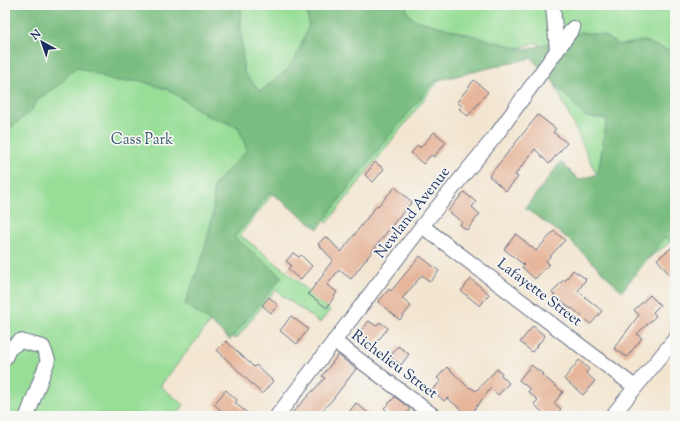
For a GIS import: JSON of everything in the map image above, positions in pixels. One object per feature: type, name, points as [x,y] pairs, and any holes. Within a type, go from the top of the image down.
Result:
[{"type":"street","points":[[553,5],[557,51]]},
{"type":"street","name":"Newland Avenue","points":[[277,416],[422,226],[497,134],[573,28]]},
{"type":"street","name":"Lafayette Street","points":[[422,226],[635,387]]},
{"type":"street","points":[[612,416],[675,339]]},
{"type":"street","points":[[5,358],[9,349],[20,341],[43,347],[48,360],[27,416]]},
{"type":"street","name":"Richelieu Street","points":[[334,341],[434,416]]},
{"type":"green space","name":"Cass Park","points":[[5,5],[675,5],[675,238],[639,266],[550,74],[538,42],[447,70],[327,223],[278,187],[240,235],[286,271],[330,310],[320,323],[275,290],[236,339],[212,320],[160,386],[184,405],[176,416],[5,416]]},
{"type":"green space","points":[[5,5],[241,5],[244,73],[259,90],[262,90],[287,70],[296,58],[309,25],[306,5],[406,5],[409,14],[416,20],[518,48],[530,49],[580,32],[603,35],[619,45],[645,41],[675,52],[675,241],[672,243],[665,237],[622,291],[566,237],[525,208],[561,162],[579,180],[598,174],[607,119],[586,117],[531,58],[435,81],[385,141],[318,229],[270,192],[234,237],[282,277],[230,340],[209,321],[185,304],[203,255],[213,215],[214,185],[247,150],[238,127],[206,115],[169,90],[141,81],[116,81],[76,67],[58,86],[38,99],[31,111],[14,125],[5,135]]},
{"type":"building","points":[[474,80],[488,92],[468,116],[459,109],[462,106],[457,102]]},
{"type":"building","points":[[538,115],[556,129],[553,132],[567,143],[549,164],[535,149],[515,175],[518,177],[506,191],[489,176]]},
{"type":"building","points":[[434,132],[446,142],[434,157],[431,155],[423,164],[411,153],[418,145],[420,148]]},
{"type":"building","points":[[375,162],[384,169],[373,182],[365,175]]},
{"type":"building","points":[[395,187],[412,202],[397,219],[351,279],[339,270],[327,285],[337,292],[327,308],[308,294],[333,260],[318,244],[326,236],[341,252],[377,205],[378,206]]},
{"type":"building","points":[[464,192],[476,202],[472,207],[480,214],[467,230],[460,225],[462,222],[448,211]]},
{"type":"building","points":[[554,231],[565,240],[546,261],[549,264],[535,279],[522,267],[524,265],[504,249],[516,234],[536,251]]},
{"type":"building","points":[[675,245],[675,282],[657,259]]},
{"type":"building","points":[[293,253],[299,257],[301,255],[312,266],[300,280],[288,269],[291,265],[286,261]]},
{"type":"building","points":[[420,256],[439,271],[430,282],[422,275],[402,299],[411,306],[400,320],[378,302],[389,289],[391,291]]},
{"type":"building","points":[[573,270],[586,279],[578,291],[602,311],[591,324],[552,293],[563,280],[565,281]]},
{"type":"building","points":[[471,279],[489,294],[480,306],[461,291]]},
{"type":"building","points":[[650,295],[660,305],[653,312],[656,316],[637,334],[642,338],[627,357],[614,348],[639,315],[634,310]]},
{"type":"building","points":[[269,297],[278,305],[271,313],[262,305]]},
{"type":"building","points":[[291,316],[308,329],[297,344],[280,331]]},
{"type":"building","points":[[369,321],[376,326],[380,322],[388,328],[372,348],[364,342],[366,339],[359,333]]},
{"type":"building","points":[[533,326],[545,336],[532,352],[520,342]]},
{"type":"building","points":[[226,341],[254,367],[256,365],[273,381],[262,394],[217,350]]},
{"type":"building","points":[[398,346],[409,354],[401,365],[390,357]]},
{"type":"building","points":[[338,355],[356,369],[333,399],[317,416],[289,416],[325,378],[322,376]]},
{"type":"building","points":[[579,360],[589,369],[586,373],[595,381],[583,395],[564,379]]},
{"type":"building","points":[[531,365],[563,392],[554,403],[561,409],[555,416],[546,416],[534,404],[538,400],[528,392],[530,389],[519,380]]},
{"type":"building","points":[[447,367],[469,388],[470,387],[476,391],[497,369],[509,383],[498,395],[491,388],[469,416],[447,398],[444,401],[432,390],[441,381],[437,378]]},
{"type":"building","points":[[226,390],[237,400],[235,403],[251,416],[227,416],[214,404]]},
{"type":"building","points":[[395,397],[410,410],[403,416],[392,416],[384,408]]},
{"type":"building","points":[[356,403],[372,416],[346,416]]}]
